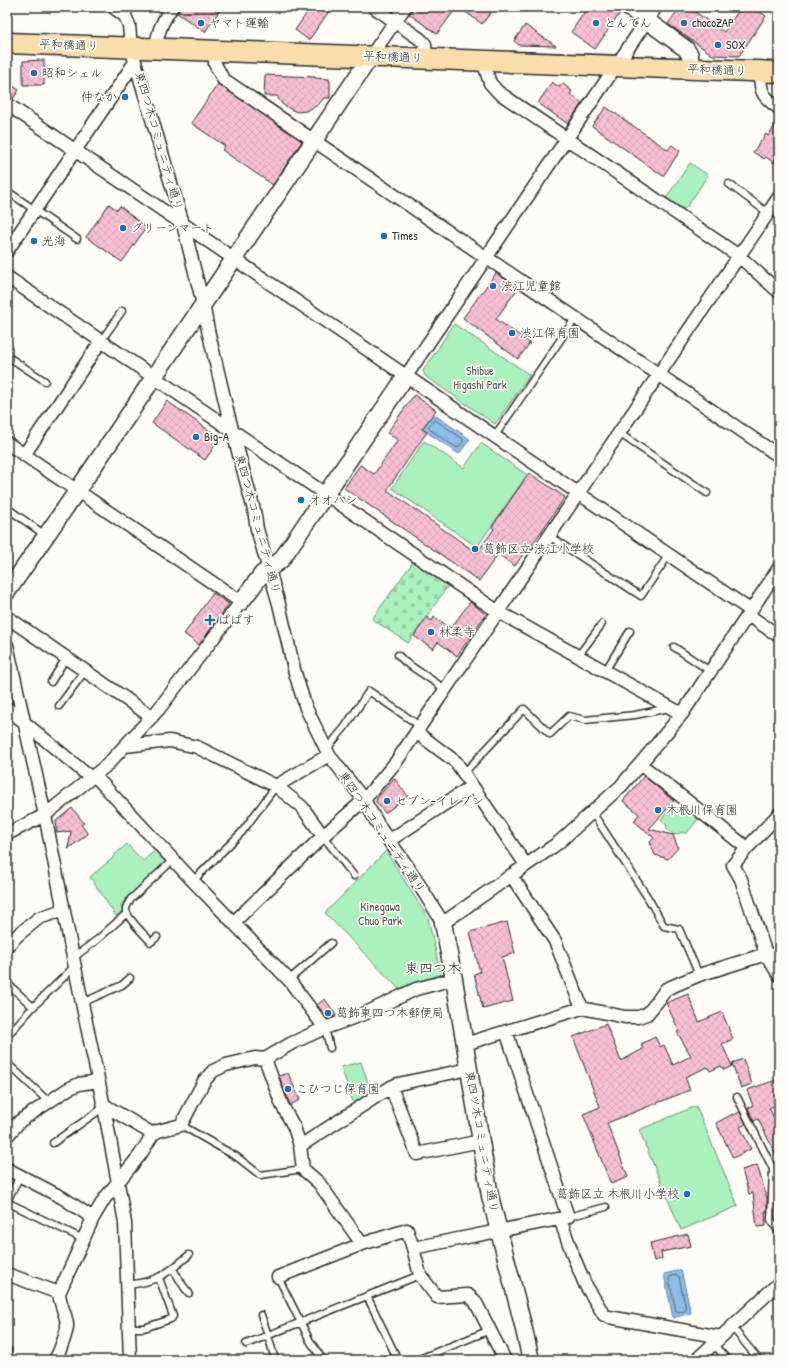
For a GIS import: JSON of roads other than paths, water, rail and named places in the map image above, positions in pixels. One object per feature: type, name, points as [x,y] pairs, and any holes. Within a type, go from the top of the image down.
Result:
[{"type":"main road","name":"平和橋通り","points":[[7,43],[133,55],[156,48],[769,72]]},
{"type":"street","points":[[113,7],[125,11]]},
{"type":"street","points":[[156,48],[157,34],[161,24],[172,7]]},
{"type":"street","points":[[374,7],[420,39],[425,44],[426,59]]},
{"type":"street","points":[[7,592],[405,7]]},
{"type":"street","points":[[628,7],[648,20],[686,49],[690,55],[691,69]]},
{"type":"street","points":[[7,834],[45,815],[107,765],[152,717],[262,574],[281,560],[656,7]]},
{"type":"street","name":"東四つ木コミュニティ通り","points":[[125,11],[129,25],[133,55],[183,224],[203,304],[217,370],[254,510],[257,529],[279,604],[294,673],[306,708],[327,753],[364,800],[382,831],[390,840],[443,923]]},
{"type":"street","points":[[215,51],[215,64],[223,79],[779,456]]},
{"type":"street","points":[[7,251],[75,151],[133,55]]},
{"type":"street","points":[[483,61],[493,88],[739,256],[779,292]]},
{"type":"street","points":[[769,72],[760,87],[770,102],[779,108]]},
{"type":"street","points":[[7,104],[578,493],[749,613],[779,636]]},
{"type":"street","points":[[233,923],[323,836],[364,800],[396,762],[779,197]]},
{"type":"street","points":[[7,277],[497,612],[682,714]]},
{"type":"street","points":[[24,455],[101,342]]},
{"type":"street","points":[[7,443],[241,602]]},
{"type":"street","points":[[443,923],[558,843],[621,786],[682,714],[779,568]]},
{"type":"street","points":[[7,616],[152,717]]},
{"type":"street","points":[[7,644],[23,722],[45,815],[63,910],[104,1106],[118,1183],[124,1223],[130,1360]]},
{"type":"street","points":[[7,708],[92,777],[290,980],[325,1028]]},
{"type":"street","points":[[418,729],[456,762],[464,772],[526,865]]},
{"type":"street","points":[[125,746],[170,741],[197,747],[276,786],[302,807],[323,836]]},
{"type":"street","points":[[276,786],[327,753]]},
{"type":"street","points":[[640,764],[747,848]]},
{"type":"street","points":[[390,840],[472,786]]},
{"type":"street","points":[[779,814],[733,865],[740,879],[766,954],[779,975]]},
{"type":"street","points":[[511,875],[555,941],[582,1008]]},
{"type":"street","points":[[7,946],[39,918],[63,910]]},
{"type":"street","name":"東四ツ木コミュニティ通り","points":[[443,923],[454,979],[490,1196],[531,1360]]},
{"type":"street","points":[[465,1044],[582,1008],[626,1017],[638,1017],[647,1014],[666,989],[699,975],[766,954]]},
{"type":"street","points":[[55,1360],[68,1326],[66,1316],[60,1304],[59,1293],[93,1218],[105,1198],[140,1155],[152,1134],[158,1130],[181,1125],[204,1081],[213,1071],[226,1065],[255,1058],[265,1059],[292,1043],[325,1028],[366,1013],[416,989],[454,979]]},
{"type":"street","points":[[506,1032],[564,1218],[574,1258],[585,1284],[604,1315],[718,1341]]},
{"type":"street","points":[[265,1059],[282,1104],[294,1127],[300,1146],[303,1169],[319,1183],[362,1244]]},
{"type":"street","points":[[300,1146],[391,1087],[398,1084],[469,1069]]},
{"type":"street","points":[[8,1134],[20,1121],[68,1089],[79,1084],[98,1081]]},
{"type":"street","points":[[391,1087],[417,1154],[481,1141]]},
{"type":"street","points":[[104,1106],[152,1134]]},
{"type":"street","points":[[7,1169],[63,1198],[93,1218]]},
{"type":"street","points":[[414,1248],[564,1218]]},
{"type":"street","points":[[278,1277],[362,1244],[407,1230],[414,1248],[420,1275],[437,1297],[468,1295],[472,1298],[475,1301],[505,1360]]},
{"type":"street","points":[[7,1274],[59,1293]]},
{"type":"street","points":[[696,1360],[779,1283]]},
{"type":"lane","points":[[729,184],[768,213]]},
{"type":"lane","points":[[7,191],[77,239]]},
{"type":"lane","points":[[101,342],[122,311]]},
{"type":"lane","points":[[494,437],[576,317]]},
{"type":"lane","points":[[7,356],[44,381]]},
{"type":"lane","points":[[619,433],[707,493]]},
{"type":"lane","points":[[7,508],[46,536]]},
{"type":"lane","points":[[549,536],[641,596],[668,556]]},
{"type":"lane","points":[[578,656],[602,624]]},
{"type":"lane","points":[[605,671],[630,631]]},
{"type":"lane","points":[[674,647],[710,672]]},
{"type":"lane","points":[[398,655],[405,662],[445,689]]},
{"type":"lane","points":[[51,682],[66,658]]},
{"type":"lane","points":[[59,706],[85,671]]},
{"type":"lane","points":[[327,753],[369,691],[418,729]]},
{"type":"lane","points":[[464,772],[524,709],[550,734],[568,716],[585,720],[635,715],[670,708]]},
{"type":"lane","points":[[193,881],[242,832],[276,786]]},
{"type":"lane","points":[[592,812],[648,898],[664,926],[679,929],[699,975]]},
{"type":"lane","points":[[323,836],[354,876]]},
{"type":"lane","points":[[157,937],[151,942],[127,914],[126,907],[131,899],[173,860]]},
{"type":"lane","points":[[7,1036],[74,962],[127,914]]},
{"type":"lane","points":[[290,980],[330,943]]},
{"type":"lane","points":[[766,954],[779,949]]},
{"type":"lane","points":[[82,1003],[122,985],[130,978]]},
{"type":"lane","points":[[7,982],[33,1007]]},
{"type":"lane","points":[[325,1028],[330,1048]]},
{"type":"lane","points":[[7,1063],[49,1102]]},
{"type":"lane","points":[[737,1097],[774,1169],[771,1220],[779,1232]]},
{"type":"lane","points":[[53,1143],[104,1106]]},
{"type":"lane","points":[[181,1125],[237,1157],[260,1175],[303,1169]]},
{"type":"lane","points":[[20,1176],[7,1202],[83,1239]]},
{"type":"lane","points":[[564,1218],[606,1207]]},
{"type":"lane","points":[[127,1285],[145,1284],[159,1278],[173,1269],[189,1255]]},
{"type":"lane","points":[[173,1269],[189,1293]]},
{"type":"lane","points":[[246,1344],[420,1275]]},
{"type":"lane","points":[[278,1277],[310,1341],[324,1360]]},
{"type":"lane","points":[[129,1328],[144,1328],[171,1319],[173,1316],[159,1278]]},
{"type":"lane","points":[[367,1296],[398,1360]]},
{"type":"lane","points":[[261,1315],[275,1360]]},
{"type":"lane","points":[[732,1327],[759,1360]]},
{"type":"lane","points":[[417,1360],[490,1330]]},
{"type":"lane","points":[[718,1341],[728,1360]]},
{"type":"water","points":[[433,414],[470,439],[459,454],[422,429]]},
{"type":"water","points":[[681,1270],[691,1313],[673,1318],[664,1274]]},
{"type":"place","name":"ヤマト運輸","points":[[201,23]]},
{"type":"place","name":"とんでん","points":[[596,23]]},
{"type":"place","name":"chocoZAP","points":[[684,23]]},
{"type":"place","name":"SOX","points":[[718,45]]},
{"type":"place","name":"昭和シェル","points":[[34,73]]},
{"type":"place","name":"仲なか","points":[[125,97]]},
{"type":"place","name":"グリーンマート","points":[[123,228]]},
{"type":"place","name":"Times","points":[[384,236]]},
{"type":"place","name":"光海","points":[[34,241]]},
{"type":"place","name":"渋江児童館","points":[[493,286]]},
{"type":"place","name":"渋江保育園","points":[[512,333]]},
{"type":"place","name":"Big-A","points":[[196,437]]},
{"type":"place","name":"オオハシ","points":[[301,500]]},
{"type":"place","name":"葛飾区立 渋江小学校","points":[[475,549]]},
{"type":"place","name":"ぱぱす","points":[[210,620]]},
{"type":"place","name":"林柔寺","points":[[431,632]]},
{"type":"place","name":"セブン-イレブン","points":[[387,801]]},
{"type":"place","name":"木根川保育園","points":[[658,810]]},
{"type":"place","name":"葛飾東四つ木郵便局","points":[[328,1013]]},
{"type":"place","name":"こひつじ保育園","points":[[288,1089]]},
{"type":"place","name":"葛飾区立 木根川小学校","points":[[687,1194]]},
{"type":"district","name":"東四つ木","points":[[433,968]]},
{"type":"park label","name":"Shibue Higashi Park","points":[[480,378]]},
{"type":"park label","name":"Kinegawa Chuo Park","points":[[380,914]]}]
